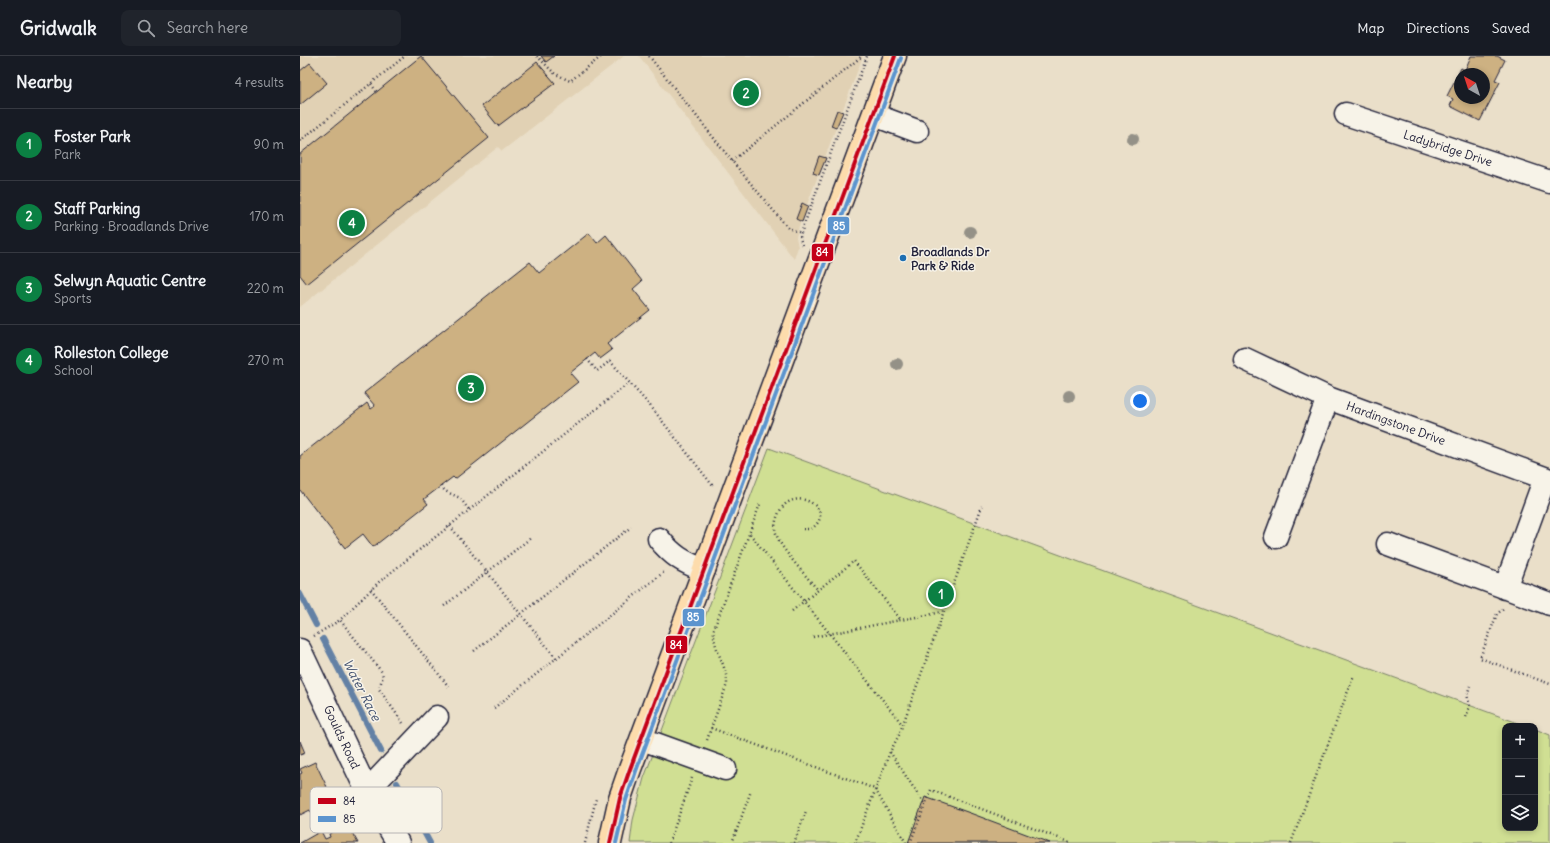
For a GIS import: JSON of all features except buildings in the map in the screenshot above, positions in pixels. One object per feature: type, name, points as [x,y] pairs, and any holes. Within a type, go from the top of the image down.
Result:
[{"type":"main road","points":[[610,843],[620,798],[895,56]]},
{"type":"street","name":"Ladybridge Drive","points":[[1346,114],[1550,182]]},
{"type":"street","points":[[874,115],[917,131]]},
{"type":"street","name":"Hardingstone Drive","points":[[1245,359],[1328,398],[1548,479]]},
{"type":"street","points":[[1276,537],[1328,398]]},
{"type":"street","points":[[1505,598],[1548,479]]},
{"type":"street","points":[[659,539],[670,552],[684,563],[704,570]]},
{"type":"street","points":[[1388,544],[1505,598],[1550,604]]},
{"type":"street","name":"Goulds Road","points":[[307,645],[366,787]]},
{"type":"street","points":[[372,787],[437,717]]},
{"type":"street","points":[[642,739],[725,769]]},
{"type":"street","name":"Goulds Road","points":[[392,833],[398,843]]},
{"type":"path","points":[[300,141],[405,56]]},
{"type":"path","points":[[537,56],[554,73],[570,81],[602,56]]},
{"type":"path","points":[[649,56],[732,161],[788,228],[801,233]]},
{"type":"path","points":[[732,161],[862,56]]},
{"type":"path","points":[[371,84],[377,92]]},
{"type":"path","points":[[587,360],[597,371],[610,361],[652,408],[713,486],[717,487]]},
{"type":"path","points":[[307,645],[314,636],[340,620],[371,589],[630,383]]},
{"type":"path","points":[[441,486],[445,491],[460,498],[470,510]]},
{"type":"path","points":[[803,529],[811,529],[818,524],[820,514],[812,502],[808,500],[796,499],[791,501],[779,512],[775,523],[776,535],[782,546],[818,590]]},
{"type":"path","points":[[669,843],[727,684],[727,676],[715,643],[714,628],[760,504]]},
{"type":"path","points":[[855,843],[875,789],[902,724],[982,506]]},
{"type":"path","points":[[450,526],[556,658]]},
{"type":"path","points":[[474,651],[631,527]]},
{"type":"path","points":[[750,533],[902,724]]},
{"type":"path","points":[[444,606],[532,537]]},
{"type":"path","points":[[792,611],[854,561],[901,620]]},
{"type":"path","points":[[494,708],[664,572],[667,572]]},
{"type":"path","points":[[371,589],[449,688]]},
{"type":"path","points":[[1505,598],[1497,614],[1480,658],[1550,684]]},
{"type":"path","points":[[813,637],[943,612]]},
{"type":"path","points":[[340,620],[381,671],[383,676],[379,690],[405,726]]},
{"type":"path","points":[[1291,843],[1354,675]]},
{"type":"path","points":[[1466,717],[1470,706],[1467,695],[1470,686]]},
{"type":"path","points":[[711,728],[875,789],[906,843]]},
{"type":"path","points":[[890,752],[925,805]]},
{"type":"path","points":[[910,843],[930,790],[1072,843]]},
{"type":"path","points":[[732,843],[751,791]]},
{"type":"path","points":[[794,843],[806,810]]},
{"type":"path","points":[[857,838],[860,843]]},
{"type":"shaded area","points":[[300,56],[624,56],[502,151],[498,147],[300,307]]},
{"type":"shaded area","points":[[639,56],[863,56],[799,226],[796,237],[798,247],[794,259]]},
{"type":"green space","points":[[769,448],[1518,723],[1502,723],[1502,831],[1538,831],[1538,730],[1550,735],[1550,843],[630,843],[633,820],[644,778]]},
{"type":"waterway","name":"Water Race","points":[[300,594],[316,625]]},
{"type":"waterway","name":"Water Race","points":[[323,639],[381,751]]},
{"type":"waterway","name":"Water Race","points":[[397,783],[399,787]]},
{"type":"waterway","name":"Water Race","points":[[424,833],[430,843]]},
{"type":"transit line","name":"84","points":[[610,843],[620,798],[630,769],[895,56]]},
{"type":"transit line","name":"85","points":[[616,843],[626,800],[636,771],[901,58]]},
{"type":"place","name":"Staff Parking","points":[[746,93]]},
{"type":"place","name":"Rolleston College","points":[[352,223]]},
{"type":"place","name":"Broadlands Dr Park & Ride","points":[[903,258]]},
{"type":"place","name":"Selwyn Aquatic Centre","points":[[471,388]]},
{"type":"place","name":"Foster Park","points":[[941,594]]}]
